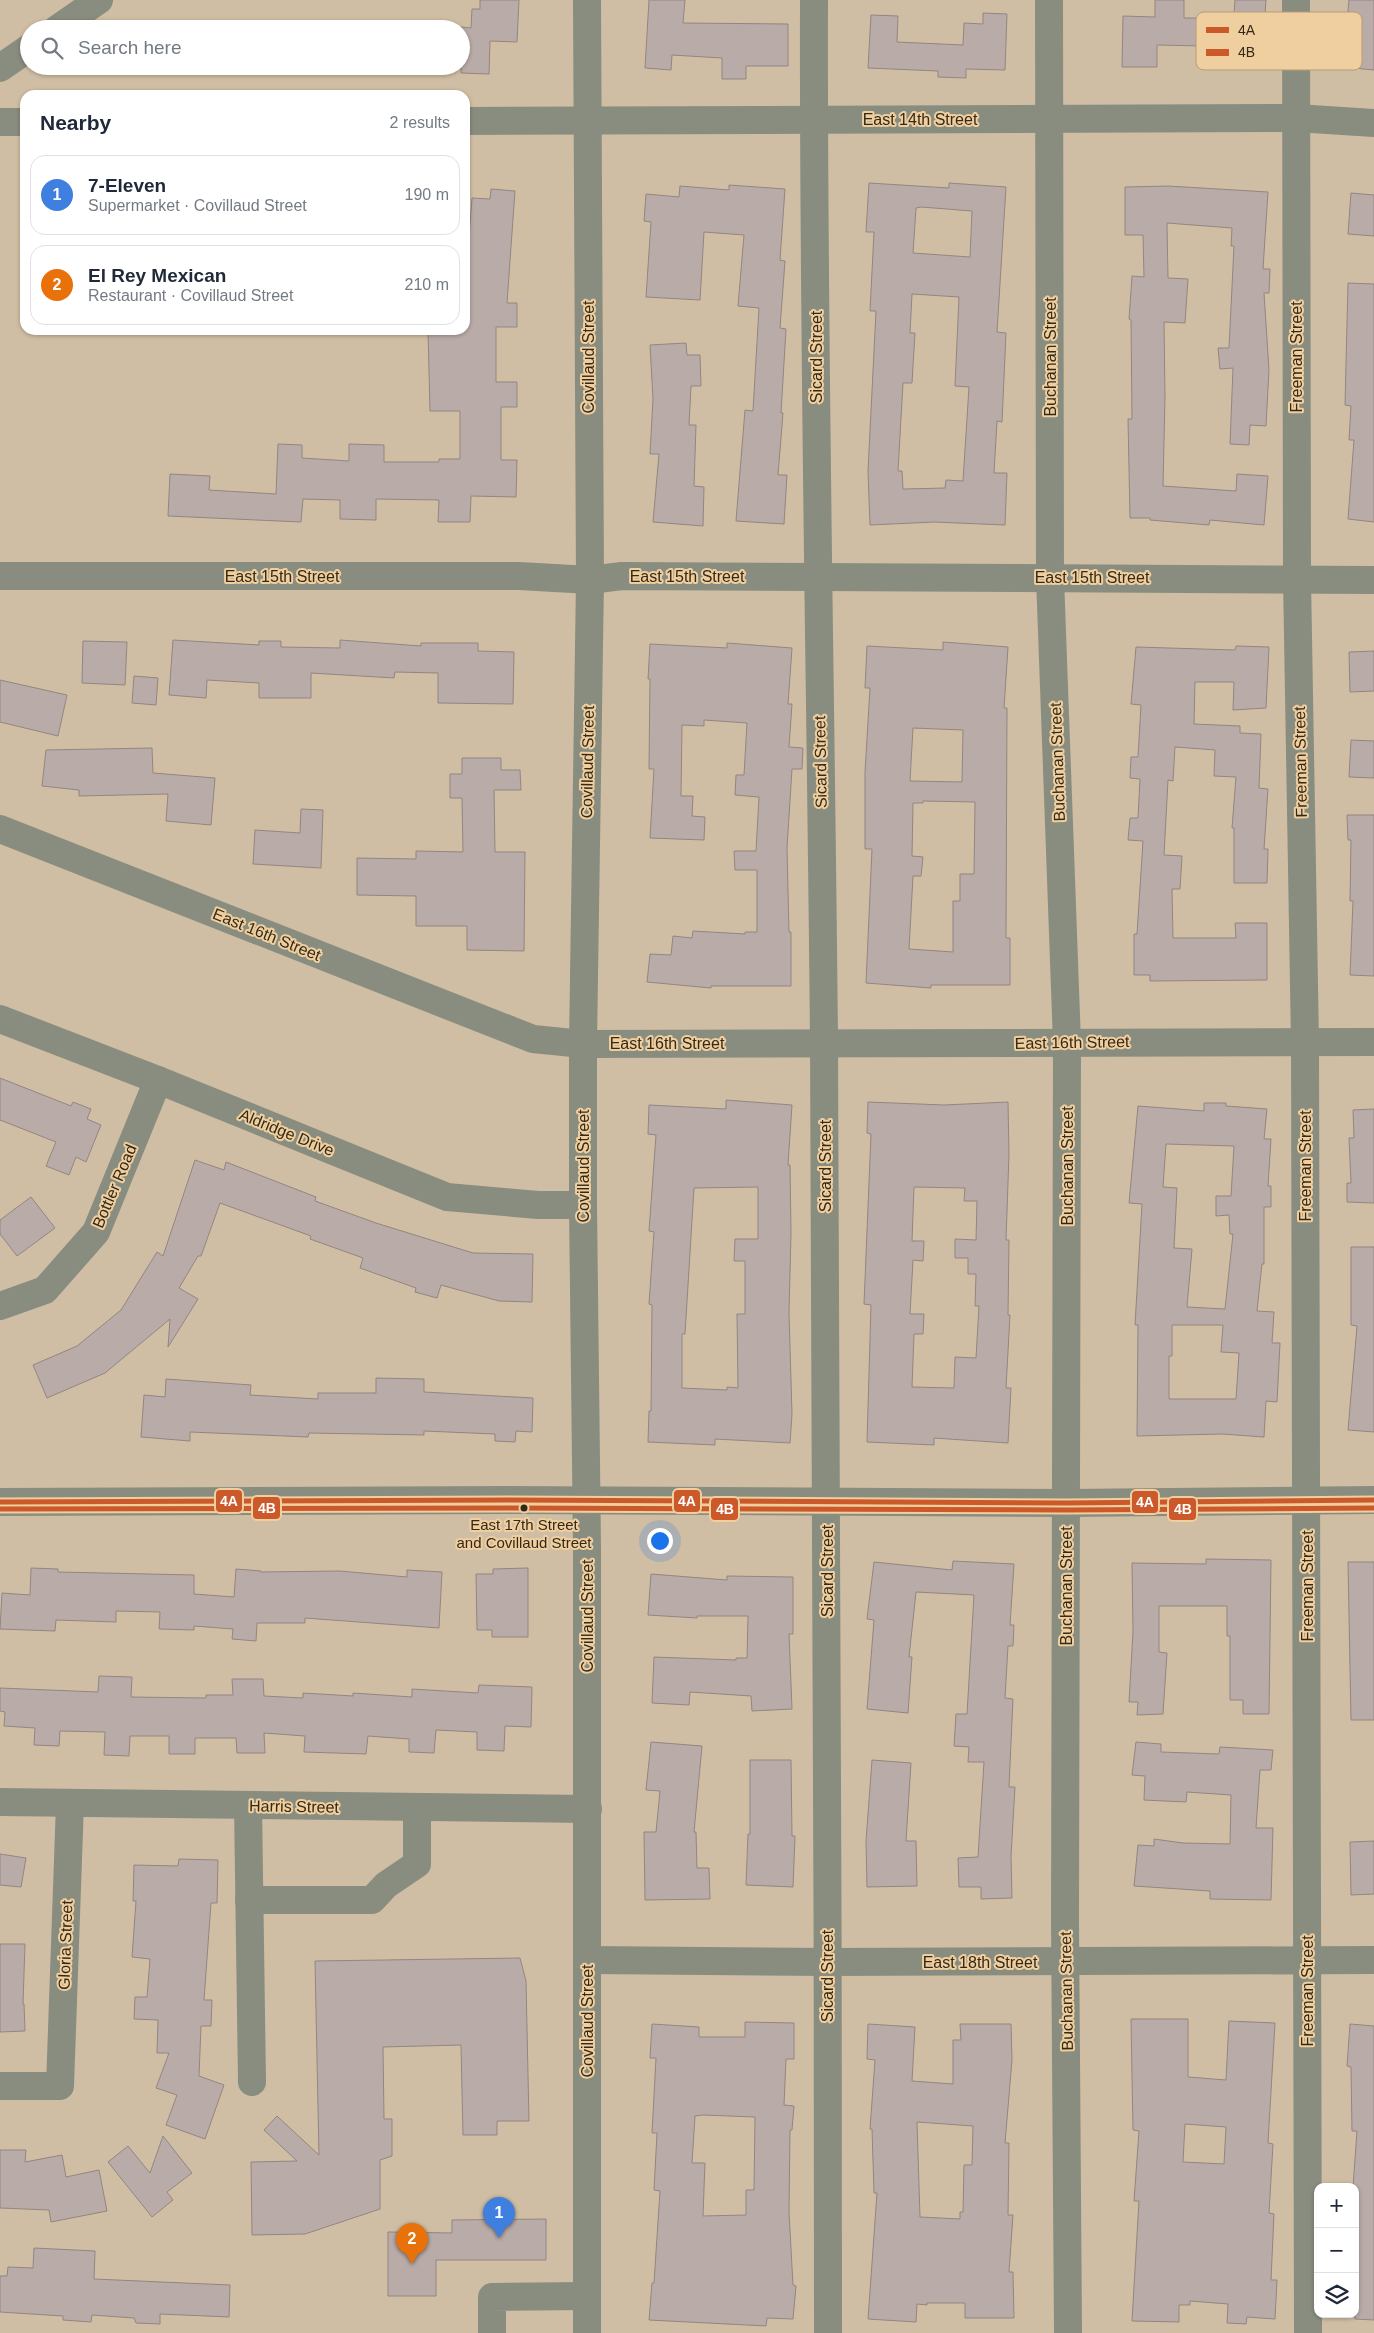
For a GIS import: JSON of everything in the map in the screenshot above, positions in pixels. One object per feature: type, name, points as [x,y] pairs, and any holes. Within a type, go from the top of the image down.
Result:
[{"type":"street","points":[[70,20],[99,0]]},
{"type":"street","name":"Covillaud Street","points":[[587,0],[590,580],[583,1044],[588,1809],[587,2333]]},
{"type":"street","name":"Sicard Street","points":[[814,0],[817,576],[824,1043],[827,1502],[828,2333]]},
{"type":"street","name":"Buchanan Street","points":[[1049,0],[1050,577],[1067,1043],[1066,1962],[1068,2333]]},
{"type":"street","points":[[0,68],[20,54]]},
{"type":"street","name":"Freeman Street","points":[[1296,70],[1297,578],[1305,1042],[1308,2333]]},
{"type":"street","name":"East 14th Street","points":[[470,121],[1296,118],[1374,123]]},
{"type":"street","points":[[0,122],[20,122]]},
{"type":"street","name":"East 15th Street","points":[[0,576],[519,576],[590,580],[622,576],[817,576],[1374,580]]},
{"type":"street","name":"East 16th Street","points":[[0,829],[533,1039],[583,1044],[1374,1042]]},
{"type":"street","name":"Aldridge Drive","points":[[0,1019],[158,1080],[447,1197],[538,1205],[583,1206]]},
{"type":"street","name":"Bottler Road","points":[[0,1306],[45,1290],[96,1232],[158,1080]]},
{"type":"street","points":[[0,1502],[587,1500],[1066,1503],[1374,1500]]},
{"type":"street","name":"Harris Street","points":[[0,1802],[588,1809]]},
{"type":"street","name":"Gloria Street","points":[[0,2086],[60,2086],[70,1803]]},
{"type":"street","points":[[248,1805],[252,2082]]},
{"type":"street","points":[[249,1900],[372,1900],[386,1885],[417,1864],[417,1807]]},
{"type":"street","name":"East 18th Street","points":[[587,1960],[1066,1962],[1374,1960]]},
{"type":"street","points":[[492,2333],[492,2297],[587,2296]]},
{"type":"building","points":[[480,0],[519,0],[517,42],[490,41],[489,74],[470,73],[472,9],[480,9]]},
{"type":"building","points":[[649,0],[685,0],[683,23],[788,24],[788,66],[746,66],[746,79],[722,79],[722,58],[672,55],[671,70],[645,68]]},
{"type":"building","points":[[1155,0],[1184,0],[1184,18],[1196,18],[1196,46],[1157,45],[1157,67],[1122,67],[1123,16],[1155,17]]},
{"type":"building","points":[[1235,0],[1266,0],[1265,12],[1234,12]]},
{"type":"building","points":[[1349,0],[1374,0],[1374,70],[1362,69],[1362,12],[1348,12]]},
{"type":"building","points":[[983,13],[1007,14],[1005,70],[966,69],[966,78],[938,77],[938,71],[868,68],[871,15],[898,16],[897,42],[963,45],[964,23],[983,24]]},
{"type":"building","points":[[869,183],[949,188],[949,183],[1006,187],[997,332],[1006,333],[1002,422],[997,421],[994,473],[1007,473],[1005,525],[934,522],[870,525],[868,471],[876,311],[870,311],[874,232],[866,232]],"holes":[[[916,208],[972,211],[970,257],[913,253]],[[912,294],[959,297],[955,386],[969,387],[963,481],[946,480],[945,488],[903,489],[902,471],[898,471],[903,383],[912,383],[915,333],[910,333]]]},
{"type":"building","points":[[729,185],[785,189],[780,260],[785,261],[780,328],[786,329],[781,413],[783,413],[778,475],[787,475],[784,524],[736,521],[745,410],[753,411],[759,308],[738,306],[744,235],[704,232],[700,300],[646,297],[651,222],[644,221],[646,194],[679,197],[680,186],[729,190]]},
{"type":"building","points":[[1168,186],[1268,192],[1263,269],[1270,269],[1269,293],[1264,293],[1269,370],[1266,426],[1250,425],[1249,445],[1230,444],[1233,368],[1220,369],[1218,348],[1229,348],[1234,246],[1231,246],[1232,228],[1167,223],[1168,278],[1188,279],[1185,323],[1164,322],[1163,486],[1236,491],[1237,474],[1268,476],[1264,525],[1210,520],[1209,525],[1150,520],[1150,518],[1130,518],[1128,419],[1132,419],[1131,320],[1129,319],[1132,276],[1144,277],[1143,235],[1125,235],[1125,187]]},
{"type":"building","points":[[491,189],[515,191],[507,303],[517,303],[517,327],[496,327],[496,382],[517,382],[517,407],[501,407],[501,460],[517,460],[516,497],[471,496],[470,522],[438,522],[439,500],[376,499],[376,520],[340,519],[340,500],[303,499],[301,522],[168,516],[170,474],[210,476],[209,490],[276,494],[278,444],[302,445],[302,458],[349,461],[349,444],[384,445],[384,462],[439,462],[439,459],[460,459],[460,411],[430,411],[428,335],[470,335],[470,224],[472,198],[490,199]]},
{"type":"building","points":[[1351,193],[1374,195],[1374,236],[1348,234]]},
{"type":"building","points":[[1348,283],[1374,284],[1374,522],[1348,519],[1354,440],[1349,440],[1351,406],[1345,405]]},
{"type":"building","points":[[686,343],[687,355],[700,355],[701,386],[691,386],[689,425],[696,425],[694,486],[704,487],[703,526],[653,522],[659,454],[650,454],[653,399],[650,345]]},
{"type":"building","points":[[173,640],[259,645],[259,641],[281,641],[281,647],[340,648],[340,640],[421,646],[421,643],[478,643],[478,651],[514,652],[513,704],[438,703],[438,673],[395,672],[394,678],[311,673],[311,698],[259,698],[259,683],[207,680],[206,698],[169,695]]},
{"type":"building","points":[[83,641],[127,642],[125,685],[82,683]]},
{"type":"building","points":[[943,642],[1008,647],[1004,708],[1007,708],[1006,938],[1010,938],[1010,985],[931,985],[931,988],[866,983],[872,849],[865,849],[865,772],[870,688],[865,688],[867,646],[943,650]],"holes":[[[913,728],[963,730],[962,782],[910,781]],[[923,801],[975,802],[974,874],[960,874],[960,901],[953,901],[953,952],[909,949],[913,876],[921,876],[923,857],[912,856],[913,803],[923,803]]]},
{"type":"building","points":[[727,643],[792,648],[788,704],[792,704],[789,747],[803,748],[802,769],[792,769],[787,848],[789,932],[791,932],[791,986],[711,986],[711,988],[647,982],[650,954],[671,955],[673,936],[692,938],[693,931],[745,934],[745,932],[757,932],[757,870],[735,870],[734,851],[756,851],[759,797],[735,795],[736,775],[744,775],[747,723],[704,720],[704,726],[682,725],[681,796],[693,796],[692,816],[705,817],[704,840],[650,838],[654,769],[649,769],[650,679],[648,679],[650,644],[727,648]]},
{"type":"building","points":[[1236,646],[1269,647],[1266,708],[1233,710],[1234,682],[1195,682],[1194,724],[1240,726],[1240,733],[1261,734],[1259,788],[1268,789],[1264,849],[1268,849],[1267,883],[1234,883],[1234,828],[1232,828],[1236,777],[1214,776],[1215,750],[1175,747],[1173,781],[1168,780],[1164,855],[1182,856],[1180,889],[1172,889],[1173,938],[1236,938],[1235,923],[1267,923],[1267,980],[1150,981],[1150,975],[1134,975],[1134,934],[1137,934],[1143,841],[1128,840],[1130,818],[1138,818],[1140,779],[1130,778],[1131,757],[1138,757],[1141,705],[1131,704],[1136,647],[1235,650]]},
{"type":"building","points":[[1374,651],[1374,691],[1350,692],[1349,652]]},
{"type":"building","points":[[134,676],[158,678],[156,705],[132,703]]},
{"type":"building","points":[[0,680],[67,695],[58,736],[0,722]]},
{"type":"building","points":[[1351,740],[1374,741],[1374,778],[1349,777]]},
{"type":"building","points":[[152,748],[153,773],[215,778],[211,825],[166,821],[168,794],[79,796],[79,790],[42,786],[46,750]]},
{"type":"building","points":[[462,758],[501,758],[501,770],[520,770],[521,790],[494,790],[495,852],[525,852],[524,951],[467,950],[467,926],[416,926],[416,896],[357,895],[357,858],[416,859],[416,851],[463,852],[462,798],[450,798],[450,774],[462,774]]},
{"type":"building","points":[[301,809],[323,810],[321,868],[253,864],[255,830],[300,833]]},
{"type":"building","points":[[1347,815],[1374,815],[1374,976],[1350,975],[1353,901],[1350,901],[1351,840],[1348,840]]},
{"type":"building","points":[[0,1078],[71,1106],[73,1102],[91,1109],[87,1119],[101,1125],[86,1162],[76,1157],[69,1175],[46,1166],[56,1142],[0,1120]]},
{"type":"building","points":[[726,1100],[792,1105],[788,1165],[790,1165],[791,1233],[789,1313],[792,1414],[790,1443],[715,1439],[715,1445],[648,1442],[649,1411],[651,1411],[652,1305],[649,1304],[654,1232],[649,1231],[656,1135],[648,1134],[649,1105],[726,1109]],"holes":[[[758,1187],[758,1239],[735,1239],[734,1261],[745,1261],[745,1314],[737,1314],[738,1388],[727,1387],[727,1390],[682,1388],[682,1334],[685,1334],[694,1188]]]},
{"type":"building","points":[[868,1102],[944,1105],[1008,1102],[1009,1154],[1006,1240],[1009,1240],[1008,1315],[1010,1315],[1006,1388],[1011,1388],[1008,1443],[934,1438],[934,1445],[867,1442],[871,1305],[864,1304],[871,1134],[867,1133]],"holes":[[[914,1187],[965,1188],[964,1201],[977,1201],[976,1240],[955,1239],[955,1258],[968,1258],[968,1274],[976,1274],[975,1306],[979,1306],[976,1358],[955,1357],[954,1388],[912,1387],[914,1334],[923,1334],[924,1314],[910,1314],[913,1260],[923,1261],[924,1241],[912,1241]]]},
{"type":"building","points":[[1204,1103],[1226,1103],[1226,1106],[1267,1109],[1264,1139],[1271,1139],[1268,1186],[1271,1186],[1271,1207],[1264,1207],[1264,1264],[1262,1264],[1257,1311],[1274,1312],[1272,1343],[1280,1343],[1277,1402],[1266,1401],[1264,1437],[1222,1434],[1137,1436],[1138,1325],[1135,1325],[1142,1204],[1129,1203],[1138,1106],[1204,1111]],"holes":[[[1166,1144],[1234,1146],[1231,1196],[1216,1196],[1216,1216],[1229,1215],[1230,1234],[1233,1234],[1225,1309],[1187,1307],[1192,1249],[1174,1248],[1177,1188],[1163,1187]],[[1172,1325],[1223,1325],[1221,1352],[1239,1353],[1236,1399],[1169,1399],[1169,1356],[1172,1356]]]},
{"type":"building","points":[[1374,1109],[1374,1203],[1347,1202],[1347,1183],[1351,1183],[1349,1138],[1354,1138],[1353,1110]]},
{"type":"building","points":[[195,1160],[224,1170],[226,1162],[316,1197],[315,1201],[376,1223],[473,1253],[533,1254],[532,1302],[499,1301],[441,1285],[437,1298],[415,1292],[416,1288],[360,1268],[363,1258],[310,1239],[311,1236],[220,1203],[201,1256],[198,1256],[179,1288],[198,1299],[168,1347],[170,1319],[105,1373],[47,1398],[33,1365],[77,1346],[121,1310],[157,1252],[163,1256]]},
{"type":"building","points":[[31,1197],[55,1228],[17,1256],[0,1234],[0,1220]]},
{"type":"building","points":[[1351,1247],[1374,1247],[1374,1432],[1348,1430],[1357,1326],[1351,1325]]},
{"type":"building","points":[[376,1378],[424,1379],[424,1392],[533,1398],[532,1432],[516,1431],[515,1442],[495,1441],[495,1434],[424,1431],[424,1435],[309,1433],[308,1437],[190,1432],[190,1441],[141,1437],[144,1395],[165,1397],[166,1379],[251,1385],[250,1395],[318,1399],[318,1393],[376,1393]]},
{"type":"building","points":[[1206,1559],[1271,1560],[1269,1714],[1243,1714],[1243,1700],[1230,1700],[1230,1636],[1227,1636],[1227,1606],[1159,1606],[1159,1652],[1167,1653],[1163,1714],[1137,1715],[1138,1702],[1129,1702],[1133,1632],[1132,1563],[1206,1564]]},
{"type":"building","points":[[953,1561],[1014,1564],[1010,1625],[1014,1625],[1013,1646],[1008,1646],[1005,1698],[1013,1699],[1009,1787],[1015,1787],[1011,1856],[1012,1898],[981,1899],[981,1887],[959,1887],[958,1858],[978,1857],[984,1762],[968,1762],[969,1747],[954,1746],[956,1714],[967,1714],[974,1595],[916,1592],[909,1657],[912,1657],[908,1713],[867,1709],[874,1620],[867,1619],[874,1562],[952,1570]]},
{"type":"building","points":[[1348,1562],[1374,1562],[1374,1720],[1351,1720]]},
{"type":"building","points":[[31,1568],[58,1569],[58,1572],[194,1575],[194,1594],[234,1597],[236,1569],[261,1572],[340,1571],[407,1577],[407,1570],[442,1572],[439,1628],[305,1618],[305,1623],[257,1623],[256,1641],[232,1639],[233,1629],[194,1626],[194,1630],[159,1629],[160,1612],[116,1611],[116,1622],[56,1620],[55,1631],[0,1629],[2,1593],[30,1595]]},
{"type":"building","points":[[528,1568],[528,1637],[492,1637],[492,1630],[477,1630],[476,1574],[493,1574],[493,1569]]},
{"type":"building","points":[[651,1574],[727,1580],[727,1576],[793,1577],[793,1634],[789,1634],[792,1709],[752,1711],[751,1696],[690,1692],[689,1705],[652,1703],[654,1657],[736,1660],[736,1658],[747,1658],[748,1616],[697,1616],[697,1618],[648,1615]]},
{"type":"building","points":[[99,1676],[132,1677],[131,1697],[206,1698],[206,1695],[233,1695],[232,1679],[263,1679],[264,1696],[303,1698],[303,1693],[353,1696],[353,1693],[412,1697],[412,1689],[478,1693],[479,1685],[532,1687],[531,1727],[505,1726],[504,1751],[477,1750],[477,1732],[436,1730],[434,1753],[409,1752],[409,1739],[368,1736],[366,1754],[304,1752],[305,1736],[264,1733],[265,1753],[237,1753],[236,1738],[195,1738],[195,1754],[169,1754],[169,1736],[130,1736],[129,1756],[104,1755],[105,1732],[60,1731],[59,1746],[34,1745],[35,1728],[4,1726],[5,1712],[0,1711],[0,1688],[98,1692]]},
{"type":"building","points":[[651,1742],[702,1746],[694,1832],[696,1832],[697,1868],[709,1868],[710,1899],[645,1900],[644,1832],[656,1832],[660,1791],[646,1790]]},
{"type":"building","points":[[1136,1742],[1161,1744],[1161,1752],[1219,1754],[1220,1747],[1273,1750],[1271,1770],[1260,1770],[1256,1828],[1273,1828],[1271,1900],[1210,1899],[1210,1891],[1134,1886],[1138,1845],[1154,1846],[1154,1839],[1183,1843],[1230,1844],[1231,1795],[1187,1792],[1186,1802],[1144,1800],[1145,1776],[1132,1775]]},
{"type":"building","points":[[750,1760],[791,1760],[792,1836],[795,1836],[793,1887],[746,1885],[748,1834],[750,1834]]},
{"type":"building","points":[[872,1760],[911,1763],[906,1841],[916,1841],[917,1886],[867,1887],[866,1841]]},
{"type":"building","points":[[1374,1841],[1374,1894],[1351,1895],[1350,1842]]},
{"type":"building","points":[[0,1854],[26,1858],[21,1887],[0,1885]]},
{"type":"building","points":[[179,1859],[218,1860],[217,1903],[211,1903],[204,2000],[212,2000],[211,2026],[201,2026],[199,2076],[224,2085],[205,2139],[166,2125],[177,2095],[156,2088],[169,2053],[157,2053],[158,2020],[134,2019],[135,1997],[147,1997],[150,1959],[132,1957],[136,1901],[133,1901],[134,1865],[178,1866]]},
{"type":"building","points":[[0,1944],[25,1944],[23,2004],[25,2031],[0,2032]]},
{"type":"building","points":[[520,1958],[526,1981],[529,2121],[497,2121],[497,2135],[463,2135],[461,2045],[383,2047],[384,2119],[392,2119],[392,2156],[380,2160],[380,2209],[305,2234],[252,2235],[251,2162],[297,2161],[264,2130],[277,2116],[319,2155],[315,1961]]},
{"type":"building","points":[[1131,2019],[1188,2019],[1188,2077],[1226,2080],[1229,2021],[1275,2023],[1268,2143],[1273,2144],[1269,2213],[1274,2214],[1271,2280],[1277,2280],[1275,2319],[1247,2317],[1246,2324],[1227,2323],[1228,2304],[1190,2301],[1190,2305],[1179,2305],[1179,2322],[1132,2321],[1139,2201],[1134,2201],[1139,2131],[1133,2130]],"holes":[[[1185,2124],[1226,2127],[1224,2164],[1183,2162]]]},
{"type":"building","points":[[745,2022],[794,2023],[794,2059],[786,2059],[784,2105],[794,2106],[792,2130],[790,2130],[789,2212],[793,2285],[796,2286],[793,2319],[767,2318],[766,2326],[649,2320],[652,2283],[654,2283],[660,2191],[654,2190],[657,2133],[652,2133],[656,2058],[650,2058],[652,2024],[699,2027],[699,2037],[745,2037]],"holes":[[[695,2116],[755,2117],[754,2190],[746,2190],[746,2215],[703,2216],[705,2163],[692,2163]]]},
{"type":"building","points":[[868,2024],[915,2027],[912,2081],[953,2084],[953,2040],[961,2040],[960,2024],[1011,2024],[1012,2060],[1005,2143],[1009,2143],[1008,2215],[1013,2215],[1009,2272],[1013,2272],[1014,2318],[965,2318],[965,2303],[927,2303],[927,2305],[917,2304],[916,2322],[868,2319],[877,2193],[874,2193],[872,2129],[870,2129],[875,2060],[867,2059]],"holes":[[[917,2122],[973,2126],[972,2165],[964,2165],[963,2212],[960,2212],[960,2219],[920,2217]]]},
{"type":"building","points":[[1350,2024],[1374,2026],[1374,2320],[1355,2319],[1359,2318],[1359,2183],[1353,2183],[1357,2131],[1352,2131],[1351,2067],[1347,2066]]},
{"type":"building","points":[[163,2136],[192,2173],[167,2192],[173,2200],[152,2217],[108,2162],[128,2146],[150,2173]]},
{"type":"building","points":[[0,2150],[26,2150],[25,2162],[62,2155],[66,2177],[99,2170],[107,2211],[51,2222],[49,2210],[0,2208]]},
{"type":"building","points":[[546,2219],[546,2260],[436,2260],[436,2296],[388,2296],[388,2232],[452,2233],[452,2220]]},
{"type":"building","points":[[34,2248],[95,2251],[94,2279],[230,2285],[229,2317],[160,2314],[160,2324],[136,2323],[134,2318],[92,2315],[91,2322],[63,2320],[63,2316],[0,2312],[0,2276],[7,2276],[8,2267],[33,2268]]},
{"type":"transit line","name":"4A","points":[[0,1502],[509,1500],[1066,1503],[1374,1500]]},
{"type":"transit line","name":"4B","points":[[0,1509],[1066,1510],[1374,1508]]},
{"type":"place","name":"East 17th Street and Covillaud Street","points":[[524,1508]]},
{"type":"place","name":"7-Eleven","points":[[499,2238]]},
{"type":"place","name":"El Rey Mexican","points":[[412,2264]]}]
